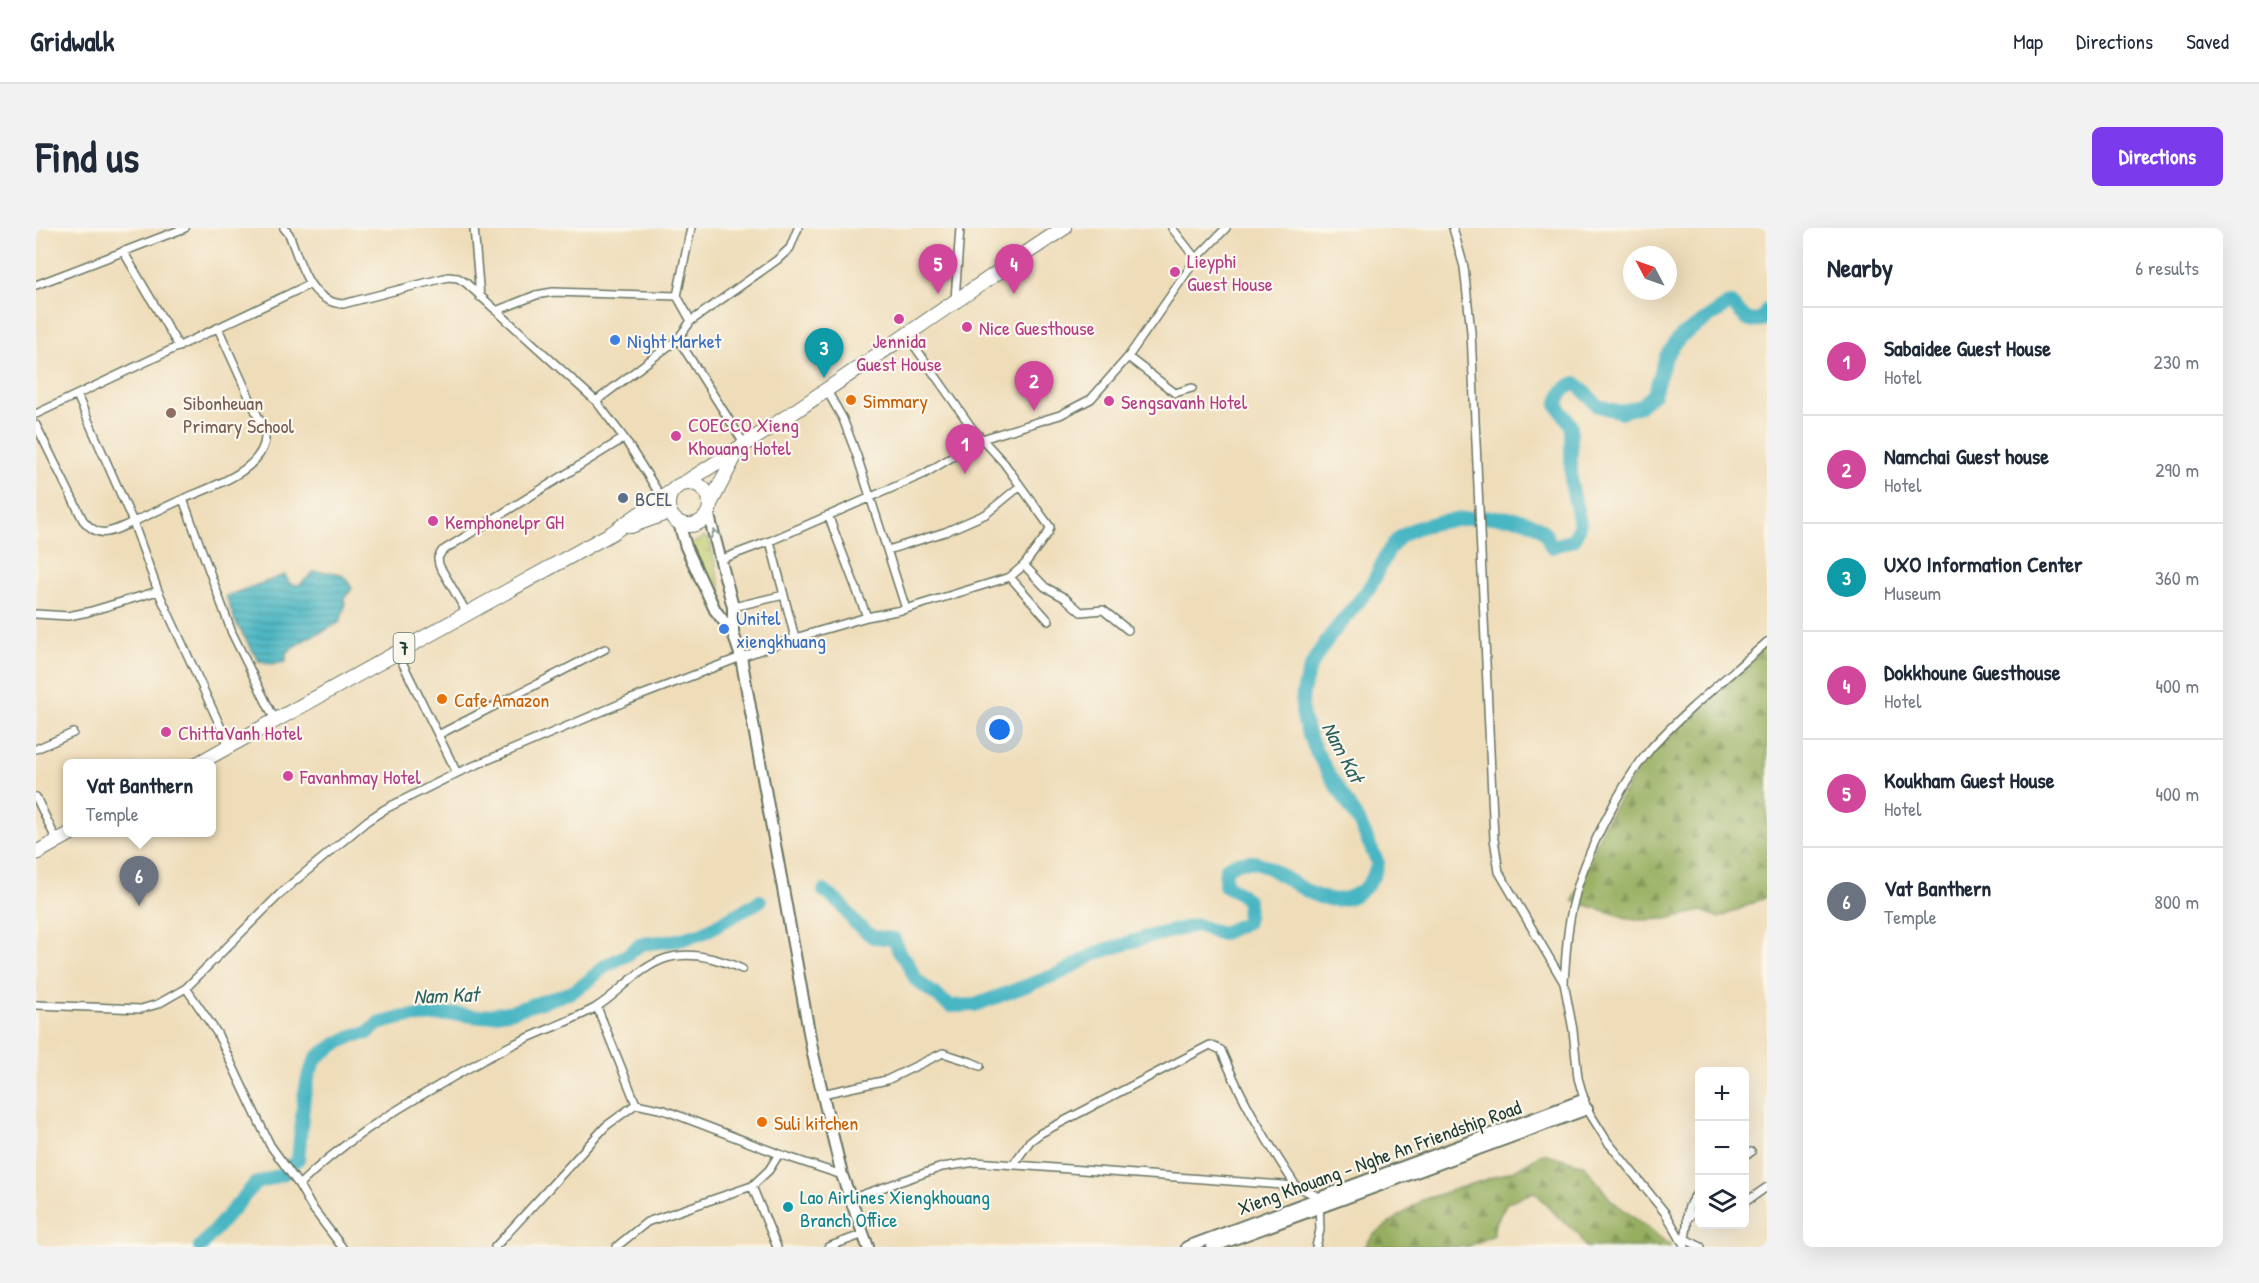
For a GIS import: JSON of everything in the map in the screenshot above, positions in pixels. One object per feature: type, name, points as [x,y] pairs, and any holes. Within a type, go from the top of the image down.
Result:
[{"type":"highway","name":"7","points":[[206,759],[612,533],[1064,228]]},
{"type":"highway","name":"7","points":[[709,508],[742,447]]},
{"type":"highway","points":[[692,483],[708,493],[709,508],[703,520],[694,525],[679,523],[669,512],[668,504],[673,491],[692,483]]},
{"type":"highway","name":"7","points":[[612,533],[669,512]]},
{"type":"highway","points":[[36,853],[64,837]]},
{"type":"street","points":[[36,285],[185,228]]},
{"type":"street","points":[[284,228],[289,234],[310,284],[321,297],[331,304],[343,304],[448,277],[458,278],[466,283],[596,400],[624,438],[673,491]]},
{"type":"street","points":[[474,228],[480,297]]},
{"type":"street","points":[[691,228],[677,296],[691,321]]},
{"type":"street","points":[[596,400],[678,339],[691,321],[777,260],[790,248],[798,228]]},
{"type":"street","points":[[955,300],[960,228]]},
{"type":"street","points":[[1172,228],[1196,259]]},
{"type":"street","points":[[722,559],[770,541],[924,474],[982,439],[1072,411],[1091,399],[1128,357],[1196,259],[1226,228]]},
{"type":"street","points":[[1454,228],[1464,267],[1471,332],[1494,839],[1499,872],[1564,983]]},
{"type":"street","points":[[123,252],[179,346]]},
{"type":"street","points":[[36,414],[310,284]]},
{"type":"street","points":[[496,311],[536,295],[553,292],[677,296]]},
{"type":"street","points":[[36,425],[83,520],[92,531],[101,534],[236,476],[263,450],[266,432],[218,328]]},
{"type":"street","points":[[36,1005],[141,1008],[158,1004],[186,988],[283,891],[367,821],[385,809],[457,773],[629,700],[741,657],[795,638],[867,617],[906,609],[1010,578],[1024,565],[1050,527],[1019,487],[1004,463],[972,428],[906,334]]},
{"type":"street","points":[[678,339],[742,447]]},
{"type":"street","points":[[1128,357],[1175,393],[1192,388]]},
{"type":"street","points":[[826,389],[843,419],[858,456],[906,609]]},
{"type":"street","points":[[76,395],[133,522],[158,591],[229,746]]},
{"type":"street","points":[[467,613],[439,565],[438,558],[442,551],[624,438]]},
{"type":"street","points":[[888,550],[945,532],[986,514],[1019,487]]},
{"type":"street","points":[[183,500],[232,633],[275,720]]},
{"type":"street","points":[[709,508],[733,607],[733,633],[741,657],[813,1054],[842,1175],[868,1247]]},
{"type":"street","points":[[828,515],[867,617]]},
{"type":"street","points":[[679,523],[686,547],[715,610],[733,633]]},
{"type":"street","points":[[770,541],[795,638]]},
{"type":"street","points":[[1024,565],[1045,587],[1065,598],[1081,612],[1103,610],[1128,630]]},
{"type":"street","points":[[1010,578],[1049,621]]},
{"type":"street","points":[[36,614],[68,616],[158,591]]},
{"type":"street","points":[[733,607],[784,595]]},
{"type":"street","points":[[1701,1247],[1684,1243],[1666,1214],[1607,1141],[1585,1105],[1578,1078],[1573,1030],[1564,983],[1568,933],[1574,899],[1592,852],[1626,784],[1651,748],[1767,642]]},
{"type":"street","points":[[438,735],[605,649]]},
{"type":"street","points":[[397,652],[457,773]]},
{"type":"street","points":[[36,749],[73,733]]},
{"type":"street","points":[[36,797],[57,841]]},
{"type":"street","points":[[299,1185],[315,1169],[378,1120],[493,1054],[597,1007],[633,977],[666,958],[703,957],[724,961],[742,969]]},
{"type":"street","points":[[186,988],[217,1033],[256,1120],[270,1145],[342,1247]]},
{"type":"street","points":[[597,1007],[636,1104]]},
{"type":"street","points":[[1013,1165],[1029,1141],[1041,1133],[1210,1045],[1221,1050],[1233,1079],[1257,1124],[1296,1186],[1320,1202],[1320,1230],[1316,1247]]},
{"type":"street","points":[[822,1094],[886,1080],[943,1053],[980,1066]]},
{"type":"street","points":[[495,1247],[606,1126],[636,1104],[664,1110],[779,1154],[842,1175]]},
{"type":"street","name":"Xieng Khouang - Nghe An Friendship Road","points":[[1186,1247],[1320,1202],[1585,1105]]},
{"type":"street","points":[[616,1247],[647,1222],[752,1186],[769,1170],[779,1154]]},
{"type":"street","points":[[850,1199],[942,1167],[976,1162],[1296,1186]]},
{"type":"street","points":[[752,1186],[777,1247]]},
{"type":"street","points":[[1749,1200],[1767,1187]]},
{"type":"street","points":[[1684,1243],[1688,1233],[1687,1208],[1695,1198]]},
{"type":"street","name":"Xieng Khouang - Nghe An Friendship Road","points":[[1212,1247],[1320,1202]]},
{"type":"street","points":[[1688,1219],[1695,1213]]},
{"type":"street","points":[[828,1247],[864,1234]]},
{"type":"green space","points":[[704,537],[709,538],[725,607],[722,608],[690,551],[689,546]]},
{"type":"green space","points":[[1767,642],[1767,897],[1719,918],[1702,911],[1666,919],[1634,920],[1573,901],[1605,822],[1651,748]]},
{"type":"green space","points":[[1543,1153],[1584,1165],[1611,1200],[1670,1247],[1586,1247],[1578,1233],[1559,1218],[1535,1192],[1507,1202],[1494,1227],[1494,1235],[1467,1247],[1365,1247],[1373,1235],[1422,1200],[1515,1170]]},
{"type":"water","points":[[314,572],[337,573],[349,583],[352,589],[344,598],[345,606],[340,622],[309,637],[286,653],[286,662],[272,664],[259,661],[236,623],[226,596],[285,575],[290,584],[299,585]]},
{"type":"waterway","name":"Nam Kat","points":[[824,891],[841,904],[855,923],[873,937],[894,939],[916,980],[950,1006],[975,1005],[1063,972],[1096,953],[1147,937],[1197,925],[1221,934],[1247,922],[1248,901],[1225,885],[1226,868],[1239,863],[1248,861],[1261,864],[1320,897],[1332,900],[1345,899],[1358,893],[1371,880],[1378,863],[1361,826],[1309,737],[1302,708],[1303,690],[1315,658],[1335,629],[1369,588],[1387,553],[1397,540],[1413,530],[1426,525],[1476,518],[1507,518],[1525,521],[1544,532],[1551,547],[1574,540],[1580,523],[1571,483],[1571,425],[1557,405],[1564,391],[1576,383],[1598,406],[1621,412],[1640,406],[1654,394],[1666,356],[1680,337],[1730,303],[1749,321],[1762,320],[1767,310]]},
{"type":"waterway","name":"Nam Kat","points":[[200,1247],[255,1184],[283,1174],[298,1159],[304,1096],[309,1074],[317,1057],[336,1044],[355,1035],[368,1033],[378,1024],[404,1017],[458,1014],[479,1017],[513,1011],[572,992],[606,965],[627,955],[641,944],[679,940],[703,933],[760,901]]},
{"type":"place","name":"Lieyphi Guest House","points":[[1175,272]]},
{"type":"place","name":"Koukham Guest House","points":[[938,294]]},
{"type":"place","name":"Dokkhoune Guesthouse","points":[[1014,294]]},
{"type":"place","name":"Jennida Guest House","points":[[899,319]]},
{"type":"place","name":"Nice Guesthouse","points":[[967,327]]},
{"type":"place","name":"Night Market","points":[[615,340]]},
{"type":"place","name":"UXO Information Center","points":[[824,378]]},
{"type":"place","name":"Simmary","points":[[851,400]]},
{"type":"place","name":"Sengsavanh Hotel","points":[[1109,401]]},
{"type":"place","name":"Namchai Guest house","points":[[1034,411]]},
{"type":"place","name":"Sibonheuan Primary School","points":[[171,413]]},
{"type":"place","name":"COECCO Xieng Khouang Hotel","points":[[676,436]]},
{"type":"place","name":"Sabaidee Guest House","points":[[965,474]]},
{"type":"place","name":"BCEL","points":[[623,498]]},
{"type":"place","name":"Kemphonelpr GH","points":[[433,521]]},
{"type":"place","name":"Unitel xiengkhuang","points":[[724,629]]},
{"type":"place","name":"Cafe Amazon","points":[[442,699]]},
{"type":"place","name":"ChittaVanh Hotel","points":[[166,732]]},
{"type":"place","name":"Favanhmay Hotel","points":[[288,776]]},
{"type":"place","name":"Vat Banthern","points":[[139,906]]},
{"type":"place","name":"Suli kitchen","points":[[762,1122]]},
{"type":"place","name":"Lao Airlines Xiengkhouang Branch Office","points":[[788,1207]]}]
